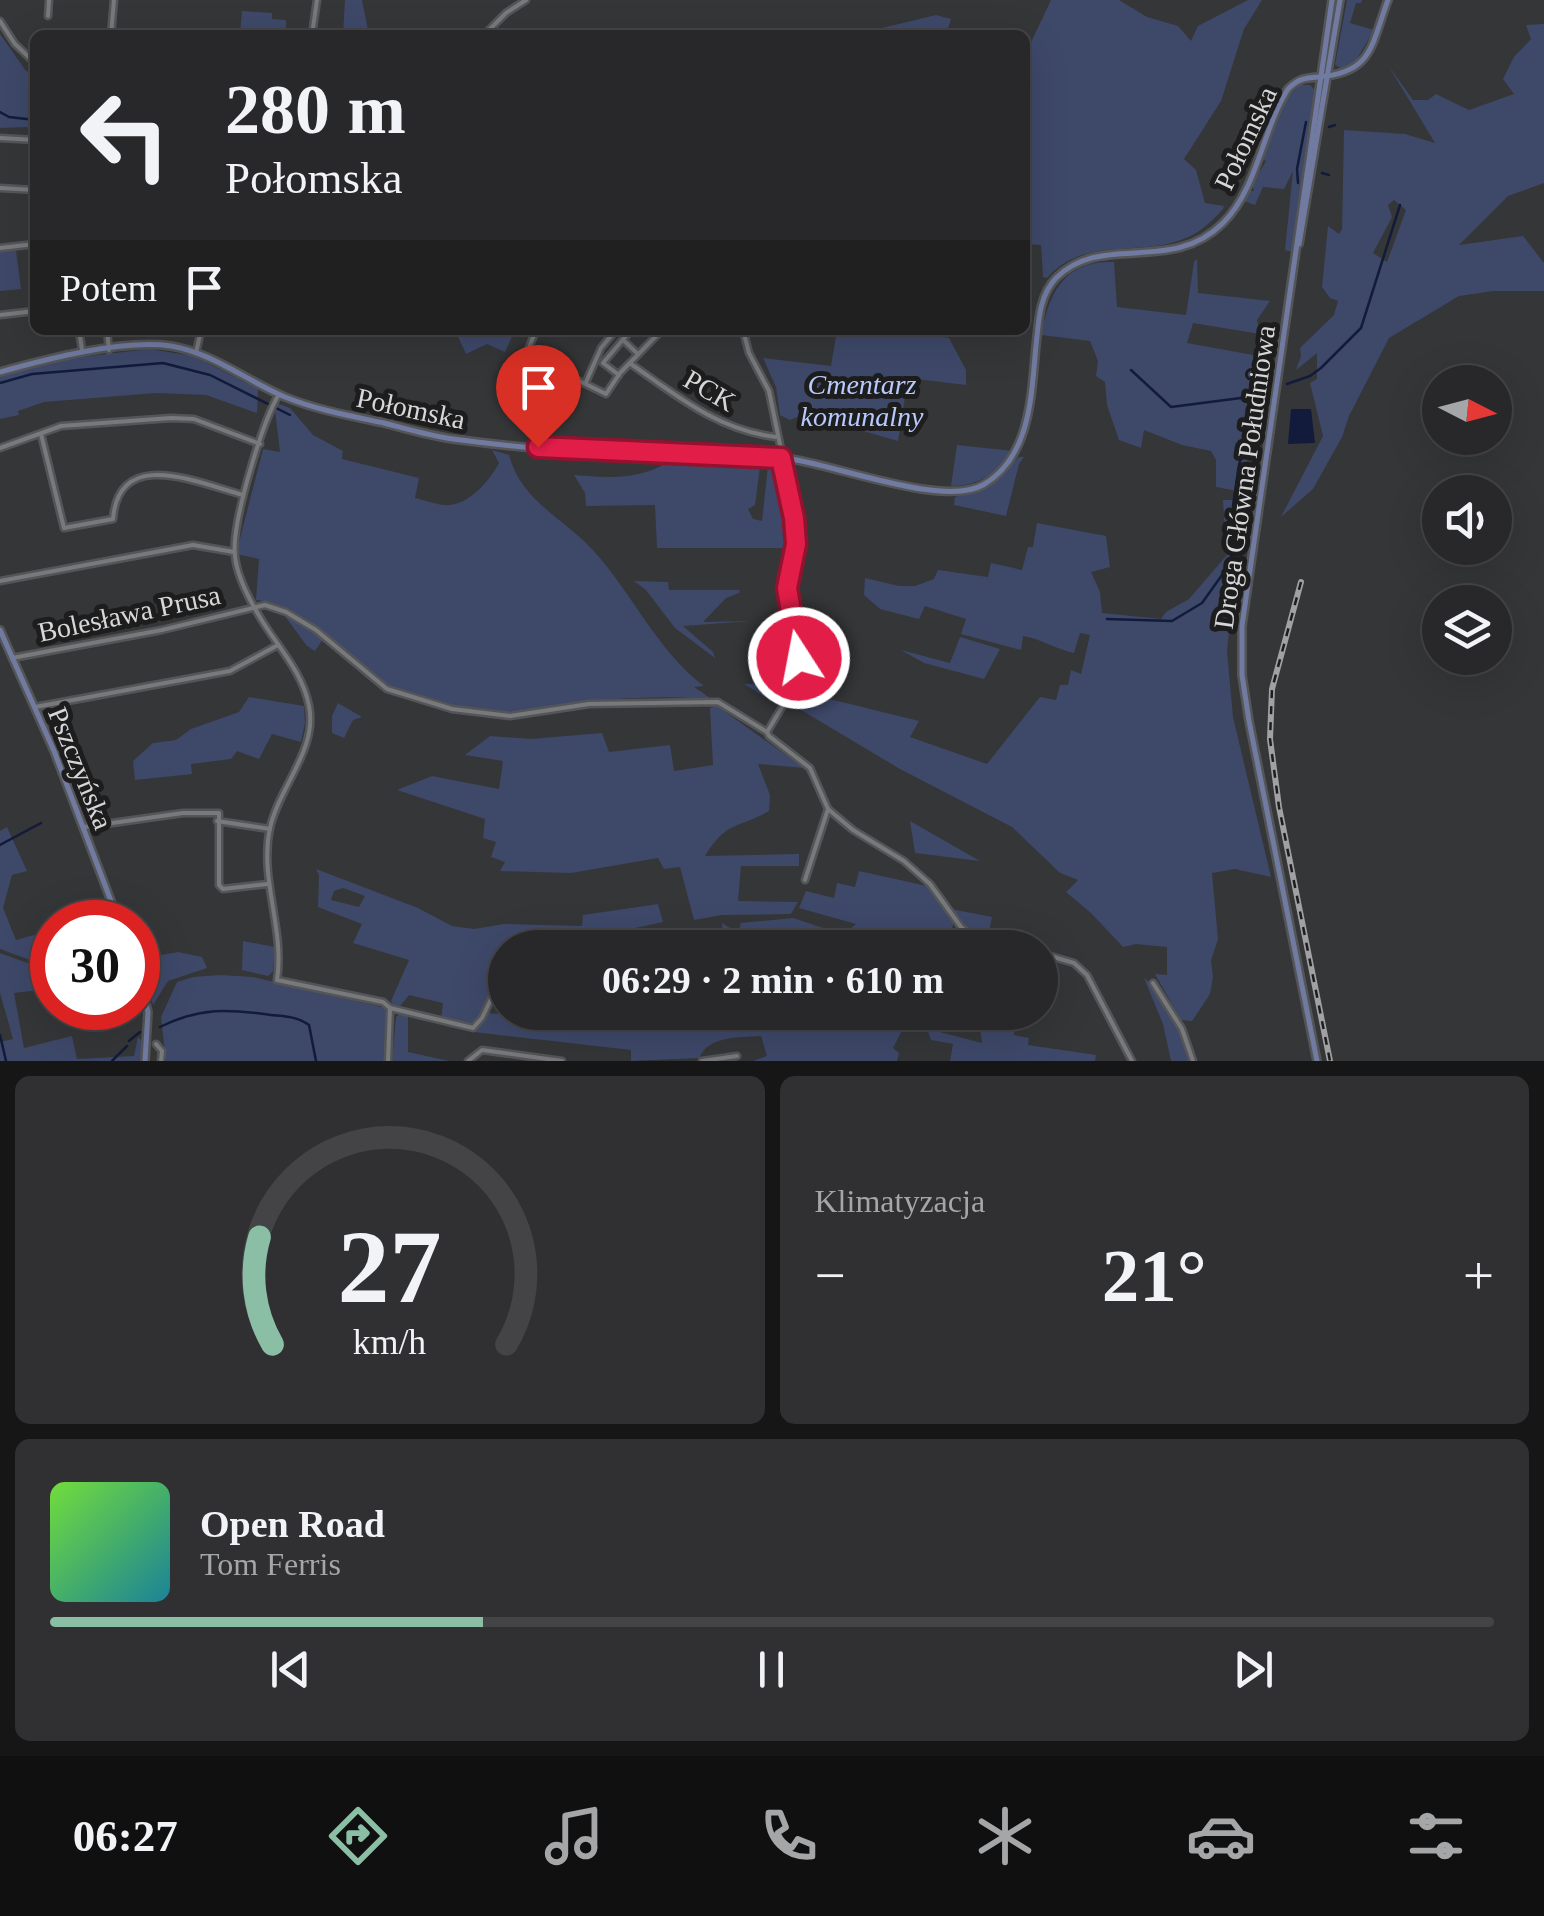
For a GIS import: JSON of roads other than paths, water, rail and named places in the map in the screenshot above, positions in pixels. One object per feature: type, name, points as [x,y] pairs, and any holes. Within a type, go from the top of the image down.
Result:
[{"type":"street","points":[[48,16],[49,0]]},
{"type":"street","points":[[111,30],[114,0]]},
{"type":"street","points":[[313,30],[318,0]]},
{"type":"street","points":[[506,14],[513,0]]},
{"type":"street","points":[[489,30],[526,0]]},
{"type":"street","name":"Droga Główna Południowa","points":[[1317,1061],[1248,721],[1241,647],[1245,589],[1297,252],[1310,196],[1336,0]]},
{"type":"street","name":"Połomska","points":[[0,372],[82,353],[154,345],[196,353],[279,394],[318,408],[448,438],[587,452],[781,458],[951,494],[981,486],[1000,472],[1021,442],[1040,313],[1054,280],[1065,270],[1100,255],[1178,250],[1205,238],[1222,224],[1235,207],[1288,89],[1301,79],[1344,74],[1358,67],[1367,56],[1388,0]]},
{"type":"street","points":[[0,21],[30,58]]},
{"type":"street","points":[[0,138],[30,140]]},
{"type":"street","points":[[0,188],[30,190]]},
{"type":"street","points":[[0,248],[30,245]]},
{"type":"street","points":[[0,315],[30,312]]},
{"type":"street","points":[[80,335],[82,353]]},
{"type":"street","points":[[108,335],[109,350]]},
{"type":"street","points":[[196,353],[199,335]]},
{"type":"street","points":[[534,335],[526,356],[606,394],[657,335]]},
{"type":"street","points":[[585,384],[612,335]]},
{"type":"street","points":[[619,375],[603,363],[626,335]]},
{"type":"street","points":[[745,335],[769,391],[796,544],[787,588],[799,658],[793,688],[766,732]]},
{"type":"street","points":[[622,339],[638,354]]},
{"type":"street","name":"PCK","points":[[630,363],[722,424],[776,437]]},
{"type":"street","points":[[279,394],[244,494],[234,552],[253,606],[305,692],[310,727],[270,829],[268,884],[278,930],[277,980],[383,1002],[390,1008],[473,1028],[488,1005]]},
{"type":"street","points":[[0,448],[61,426],[171,418],[194,419],[260,444]]},
{"type":"street","points":[[42,434],[64,528],[113,519],[118,492],[142,475],[159,474],[244,494]]},
{"type":"street","points":[[0,581],[193,545],[234,552]]},
{"type":"street","points":[[253,606],[273,607],[304,622],[394,692],[452,709],[506,716],[589,704],[718,702],[766,732],[810,768],[828,809],[853,830],[904,860],[931,886],[963,930]]},
{"type":"street","name":"Bolesława Prusa","points":[[12,658],[186,624],[253,606]]},
{"type":"street","name":"Pszczyńska","points":[[0,630],[111,900]]},
{"type":"street","points":[[34,707],[230,671],[278,645]]},
{"type":"street","points":[[805,880],[828,809]]},
{"type":"street","points":[[84,827],[184,812],[219,813],[220,884],[232,889],[268,884]]},
{"type":"street","points":[[217,820],[270,829]]},
{"type":"street","points":[[1058,958],[1074,963],[1087,975],[1132,1061]]},
{"type":"street","points":[[1153,983],[1182,1029],[1192,1061]]},
{"type":"street","points":[[388,1061],[390,1008]]},
{"type":"street","points":[[145,1061],[147,1030]]},
{"type":"street","points":[[156,1044],[162,1052],[161,1061]]},
{"type":"street","points":[[468,1061],[482,1050],[562,1061]]},
{"type":"street","points":[[702,1061],[738,1056]]},
{"type":"waterway","points":[[0,112],[30,119]]},
{"type":"waterway","points":[[1298,183],[1306,122]]},
{"type":"waterway","points":[[1329,127],[1335,125]]},
{"type":"waterway","points":[[1322,173],[1329,175]]},
{"type":"waterway","points":[[1287,384],[1321,368],[1361,328],[1400,205]]},
{"type":"waterway","points":[[0,383],[32,374],[163,363],[210,375],[290,415]]},
{"type":"waterway","points":[[1131,370],[1171,407],[1264,395]]},
{"type":"waterway","points":[[1107,619],[1172,621],[1202,603],[1222,575],[1240,540],[1233,506],[1239,465],[1258,398]]},
{"type":"waterway","points":[[0,845],[41,823]]},
{"type":"waterway","points":[[160,1027],[215,1011],[291,1017],[309,1025],[316,1061]]},
{"type":"waterway","points":[[129,1041],[140,1032]]},
{"type":"waterway","points":[[0,1035],[6,1061]]},
{"type":"waterway","points":[[112,1061],[127,1046]]},
{"type":"railway","points":[[1301,582],[1272,689],[1270,739],[1279,807],[1330,1061]]},
{"type":"park label","name":"Cmentarz komunalny","points":[[862,400]]}]
